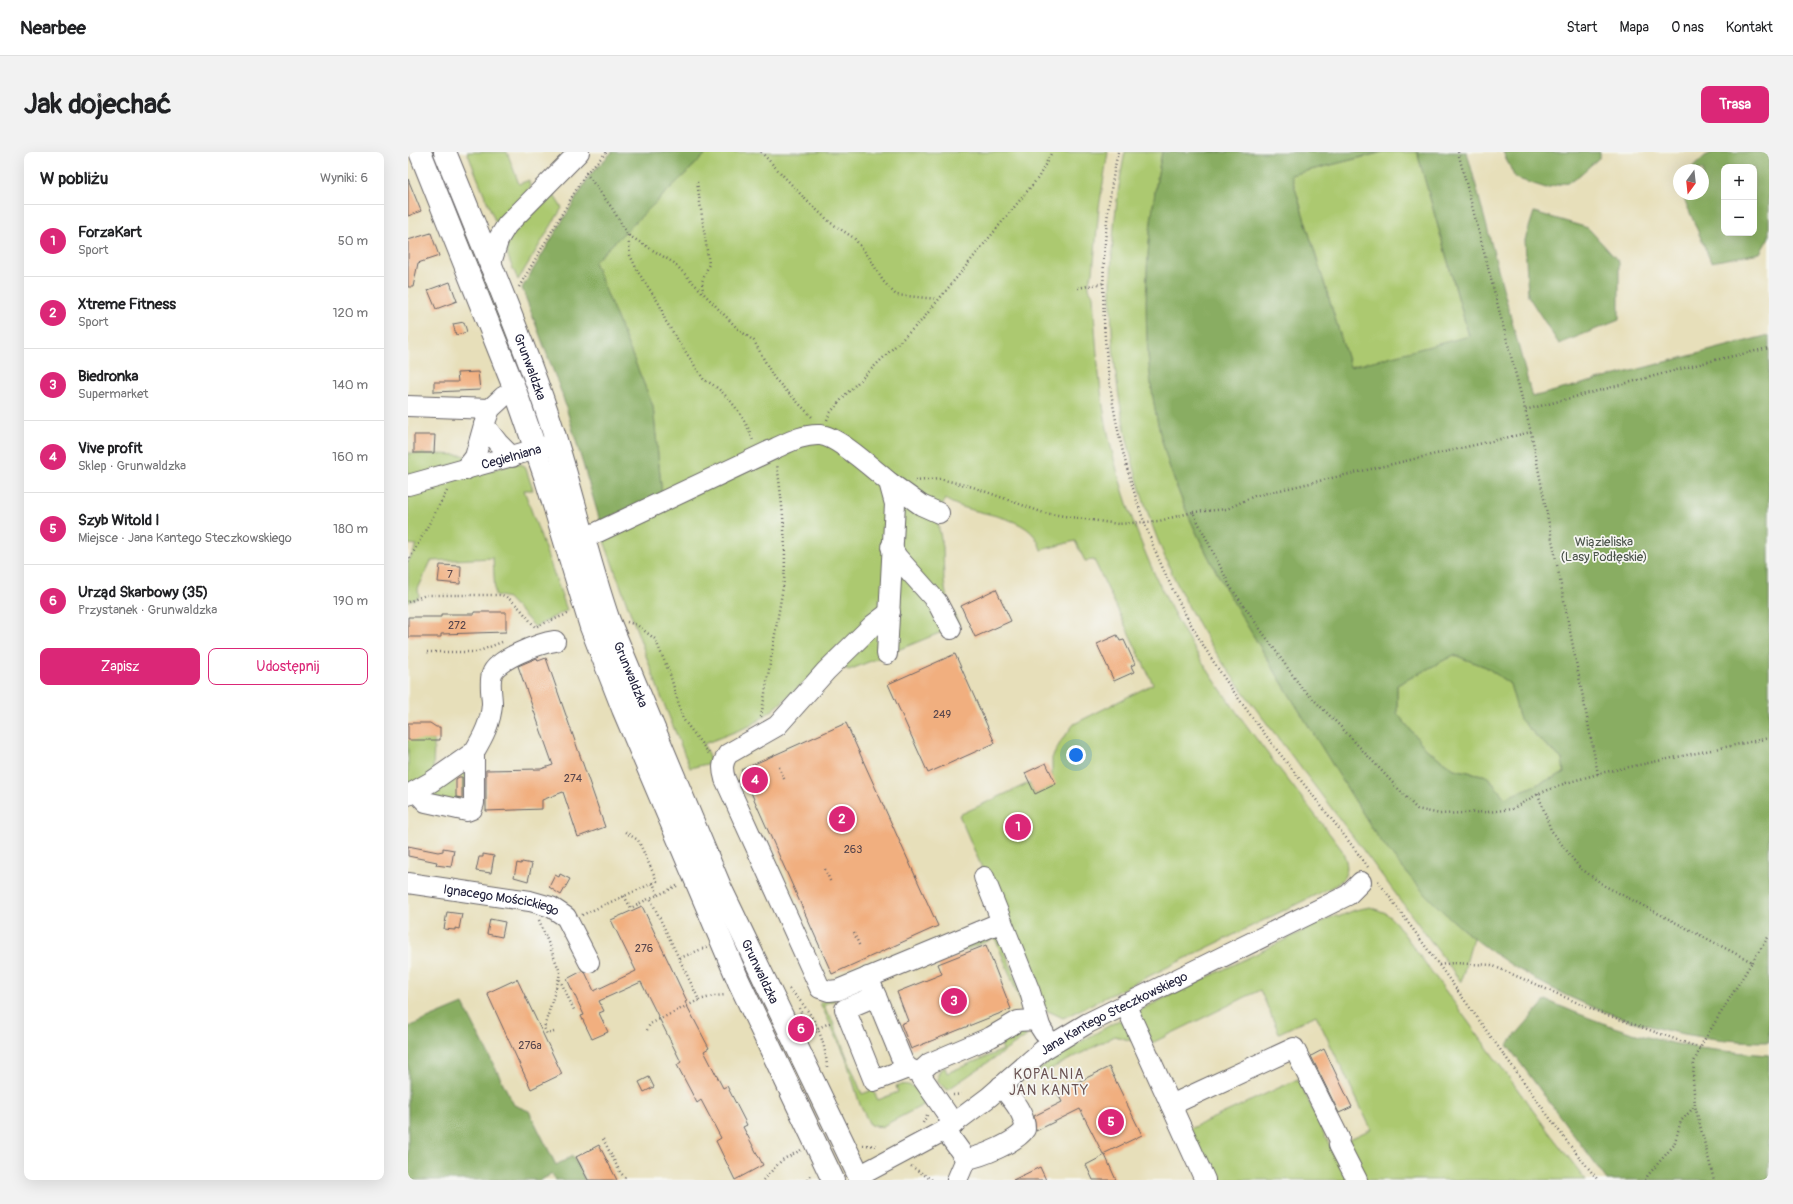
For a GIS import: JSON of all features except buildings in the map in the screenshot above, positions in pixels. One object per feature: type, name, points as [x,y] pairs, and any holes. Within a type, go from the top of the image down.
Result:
[{"type":"main road","name":"Grunwaldzka","points":[[420,152],[515,390],[547,447],[585,537],[597,587],[609,621],[709,862],[860,1178]]},
{"type":"main road","name":"Grunwaldzka","points":[[445,152],[534,376],[547,447],[591,627],[623,709],[739,982],[834,1180]]},
{"type":"street","points":[[490,266],[499,238],[507,225],[579,152]]},
{"type":"street","points":[[487,417],[502,397],[515,390]]},
{"type":"street","points":[[408,406],[487,417]]},
{"type":"street","points":[[487,417],[498,443],[512,457]]},
{"type":"street","name":"Cegielniana","points":[[465,470],[475,457],[487,417]]},
{"type":"street","points":[[585,537],[757,456],[801,437],[821,435],[840,443],[921,505],[939,513]]},
{"type":"street","name":"Cegielniana","points":[[408,485],[547,447]]},
{"type":"street","points":[[887,654],[890,612],[891,547],[895,504],[889,482]]},
{"type":"street","points":[[891,547],[897,557],[937,602],[951,629]]},
{"type":"street","points":[[890,612],[873,625],[826,671],[777,726],[728,754],[724,760],[722,771],[820,988],[829,991],[836,990],[1002,922]]},
{"type":"street","points":[[474,752],[474,803],[472,809],[466,811],[426,802],[412,793],[474,752],[482,740],[490,720],[492,704],[491,675],[494,668],[504,661],[527,650],[555,641]]},
{"type":"street","name":"Jana Kantego Steczkowskiego","points":[[860,1178],[950,1127],[1027,1063],[1088,1022],[1348,895],[1369,876]]},
{"type":"street","points":[[984,877],[1030,992],[1040,1026],[1051,1046]]},
{"type":"street","name":"Ignacego Mościckiego","points":[[408,883],[530,901],[551,907],[566,917],[590,962]]},
{"type":"street","points":[[868,977],[903,1062],[913,1070],[950,1127],[966,1159],[957,1180]]},
{"type":"street","points":[[836,990],[839,1015],[874,1081],[913,1070],[930,1063],[990,1037],[1018,1021],[1034,1020],[1040,1026]]},
{"type":"street","points":[[839,1015],[876,996]]},
{"type":"street","points":[[1125,1004],[1205,1180]]},
{"type":"street","points":[[1171,1105],[1294,1048],[1357,1180]]},
{"type":"street","points":[[966,1159],[981,1156],[995,1149],[1018,1137],[1025,1129],[1023,1119],[1016,1105],[1001,1086]]},
{"type":"path","points":[[519,287],[586,173],[607,152]]},
{"type":"path","points":[[761,152],[807,201],[831,223],[854,238],[869,257],[883,281],[896,295],[938,300]]},
{"type":"path","points":[[821,435],[830,413],[922,320],[1038,178],[1052,152]]},
{"type":"path","points":[[1118,152],[1108,215],[1104,283],[1105,345],[1111,398],[1126,468],[1143,522],[1174,594],[1215,664],[1252,716],[1369,876],[1439,965],[1568,1143],[1598,1180]]},
{"type":"path","points":[[1458,152],[1531,432],[1598,774]]},
{"type":"path","points":[[586,173],[612,208],[628,235],[630,255],[638,272],[660,305],[665,320],[704,380],[712,383],[729,399],[749,428],[757,456]]},
{"type":"path","points":[[697,182],[710,264],[702,282],[703,292]]},
{"type":"path","points":[[628,235],[674,263],[738,329],[754,341],[774,378],[814,419],[821,435]]},
{"type":"path","points":[[1078,288],[1104,283]]},
{"type":"path","points":[[1525,410],[1711,361],[1769,348]]},
{"type":"path","points":[[889,482],[940,479],[973,487],[1044,513],[1118,524],[1158,521],[1193,512],[1227,509],[1254,496],[1531,432]]},
{"type":"path","points":[[758,738],[784,581],[785,564],[782,505],[776,448]]},
{"type":"path","points":[[408,562],[450,487]]},
{"type":"path","points":[[1193,512],[1230,586],[1301,687],[1340,726],[1417,809],[1440,814],[1488,812],[1512,809],[1538,794],[1566,783],[1598,774],[1769,738]]},
{"type":"path","points":[[408,602],[426,595],[502,595],[513,602],[535,627]]},
{"type":"path","points":[[528,630],[572,612]]},
{"type":"path","points":[[625,621],[637,625],[655,639],[670,674],[683,720],[722,771]]},
{"type":"path","points":[[427,652],[477,652],[508,639]]},
{"type":"path","points":[[779,766],[785,781]]},
{"type":"path","points":[[1538,794],[1551,830],[1579,867],[1605,886],[1752,962]]},
{"type":"path","points":[[584,915],[657,881],[638,840],[625,832]]},
{"type":"path","points":[[825,869],[832,883]]},
{"type":"path","points":[[653,883],[658,894]]},
{"type":"path","points":[[624,896],[630,908],[658,894],[681,885]]},
{"type":"path","points":[[650,898],[700,1000]]},
{"type":"path","points":[[538,919],[560,972],[544,1028],[547,1034],[554,1032]]},
{"type":"path","points":[[854,933],[860,947]]},
{"type":"path","points":[[1714,1180],[1695,1106],[1693,1079],[1694,1062],[1700,1048],[1769,936]]},
{"type":"path","points":[[680,958],[712,944]]},
{"type":"path","points":[[1439,965],[1453,963],[1491,965],[1599,1012],[1700,1048]]},
{"type":"path","points":[[559,978],[575,1012]]},
{"type":"path","points":[[788,988],[799,998],[812,1016],[818,1029],[825,1053],[827,1070]]},
{"type":"path","points":[[646,1032],[650,1024],[700,1000],[728,994]]},
{"type":"path","points":[[812,1034],[839,1015]]},
{"type":"path","points":[[805,1019],[812,1016]]},
{"type":"path","points":[[950,1094],[960,1095],[970,1091]]},
{"type":"path","points":[[1645,1180],[1674,1145],[1681,1121],[1695,1106]]},
{"type":"path","points":[[921,1125],[926,1118],[928,1109]]},
{"type":"path","points":[[603,1139],[620,1172],[627,1180]]},
{"type":"path","points":[[856,1142],[868,1147],[880,1146]]},
{"type":"path","points":[[763,1180],[782,1160],[806,1147]]},
{"type":"path","points":[[906,1163],[932,1180]]},
{"type":"green space","points":[[428,152],[436,152],[497,304],[525,386]]},
{"type":"green space","points":[[467,152],[507,152],[519,184],[529,180],[530,188],[497,226]]},
{"type":"green space","points":[[612,152],[708,152],[594,262],[653,406],[662,495],[600,521],[562,394],[522,288],[590,175]]},
{"type":"green space","points":[[708,152],[1108,152],[1099,208],[1093,273],[1089,284],[1093,295],[1101,390],[1107,428],[1128,505],[1149,562],[1162,590],[1207,669],[1273,761],[1342,850],[1346,861],[1347,870],[1339,882],[1334,886],[1063,1018],[1046,1010],[1027,972],[959,815],[1029,783],[1035,794],[1055,784],[1052,777],[1052,758],[1061,741],[1074,724],[1153,684],[1094,560],[1085,561],[1075,541],[1041,550],[1035,537],[1026,528],[1000,517],[957,505],[945,499],[937,520],[943,547],[946,594],[959,625],[849,670],[828,661],[774,709],[752,725],[704,744],[711,763],[690,768],[660,694],[603,538],[662,495],[653,406],[594,262]]},
{"type":"green space","points":[[1125,152],[1162,152],[1147,264],[1147,340],[1150,378],[1156,416],[1165,452],[1185,508],[1211,562],[1240,614],[1377,836],[1422,889],[1446,914],[1473,938],[1461,982],[1223,663],[1193,615],[1157,538],[1139,485],[1125,431],[1116,376],[1112,320],[1112,264],[1116,208]]},
{"type":"green space","name":"Wiązieliska (Lasy Podłęskie)","points":[[1162,152],[1383,152],[1291,175],[1350,367],[1469,336],[1417,152],[1467,152],[1532,397],[1769,335],[1769,1042],[1723,1040],[1677,1033],[1632,1021],[1588,1005],[1546,985],[1506,961],[1469,934],[1426,895],[1377,836],[1226,590],[1186,509],[1165,452],[1156,417],[1150,379],[1147,341],[1147,264]],"holes":[[[1454,655],[1486,667],[1510,684],[1520,719],[1539,739],[1562,759],[1564,773],[1505,798],[1487,776],[1454,769],[1426,749],[1397,713],[1397,685]]]},
{"type":"green space","points":[[1383,152],[1417,152],[1469,337],[1350,367],[1291,175]]},
{"type":"green space","points":[[1503,152],[1600,152],[1600,157],[1574,180],[1546,188],[1515,178]]},
{"type":"green space","points":[[1714,152],[1769,152],[1769,237],[1760,253],[1711,262],[1685,200],[1709,200],[1709,164],[1696,164],[1705,156]]},
{"type":"green space","points":[[553,194],[562,208],[518,280],[508,255],[508,244],[517,228],[524,220]]},
{"type":"green space","points":[[1534,212],[1588,228],[1619,262],[1619,320],[1559,344],[1528,296],[1525,240]]},
{"type":"green space","points":[[408,453],[463,455],[467,457],[464,461],[408,479]]},
{"type":"green space","points":[[518,463],[525,466],[533,490],[524,490],[567,610],[535,627],[508,598],[495,595],[493,558],[431,561],[418,589],[419,597],[408,602],[408,562],[417,545],[408,544],[408,492]]},
{"type":"green space","points":[[1454,655],[1486,667],[1510,684],[1520,719],[1539,739],[1562,759],[1565,773],[1505,798],[1487,776],[1454,769],[1426,749],[1397,713],[1397,685]]},
{"type":"green space","points":[[408,739],[434,740],[433,774],[408,790]]},
{"type":"green space","points":[[458,771],[470,772],[470,807],[422,794]]},
{"type":"green space","points":[[1370,907],[1386,913],[1396,923],[1548,1131],[1586,1180],[1210,1180],[1187,1130],[1298,1079],[1331,1148],[1371,1129],[1316,1015],[1279,1033],[1260,990],[1152,1043],[1138,1011],[1336,915],[1338,917],[1355,910]]},
{"type":"green space","points":[[998,932],[1024,1001],[1020,1000],[995,938],[941,960],[940,958]]},
{"type":"green space","points":[[834,997],[835,1000],[824,1005],[828,1015],[830,1015],[862,1094],[873,1090],[878,1100],[898,1092],[896,1086],[906,1085],[915,1088],[918,1091],[925,1104],[881,1127],[870,1125],[860,1105],[845,1055],[820,1003]]},
{"type":"green space","points":[[1546,1000],[1602,1023],[1659,1040],[1700,1048],[1769,1055],[1769,1180],[1607,1180],[1507,1045]]},
{"type":"green space","points":[[463,1004],[514,1105],[529,1111],[556,1165],[573,1156],[585,1180],[555,1180],[552,1174],[541,1180],[408,1180],[408,1027]]},
{"type":"green space","points":[[1119,1020],[1128,1025],[1132,1041],[1115,1036],[1037,1076],[1035,1073],[1056,1056]]},
{"type":"green space","points":[[1019,1033],[1024,1033],[1027,1036],[947,1090],[938,1082],[940,1070],[945,1067],[947,1073],[1003,1050],[1001,1045]]},
{"type":"place","name":"Vive profit","points":[[755,780]]},
{"type":"place","name":"Xtreme Fitness","points":[[842,819]]},
{"type":"place","name":"ForzaKart","points":[[1018,827]]},
{"type":"place","name":"Biedronka","points":[[954,1001]]},
{"type":"place","name":"Urząd Skarbowy (35)","points":[[801,1029]]},
{"type":"place","name":"Szyb Witold I","points":[[1111,1122]]},
{"type":"district","name":"KOPALNIA JAN KANTY","points":[[1049,1082]]}]
